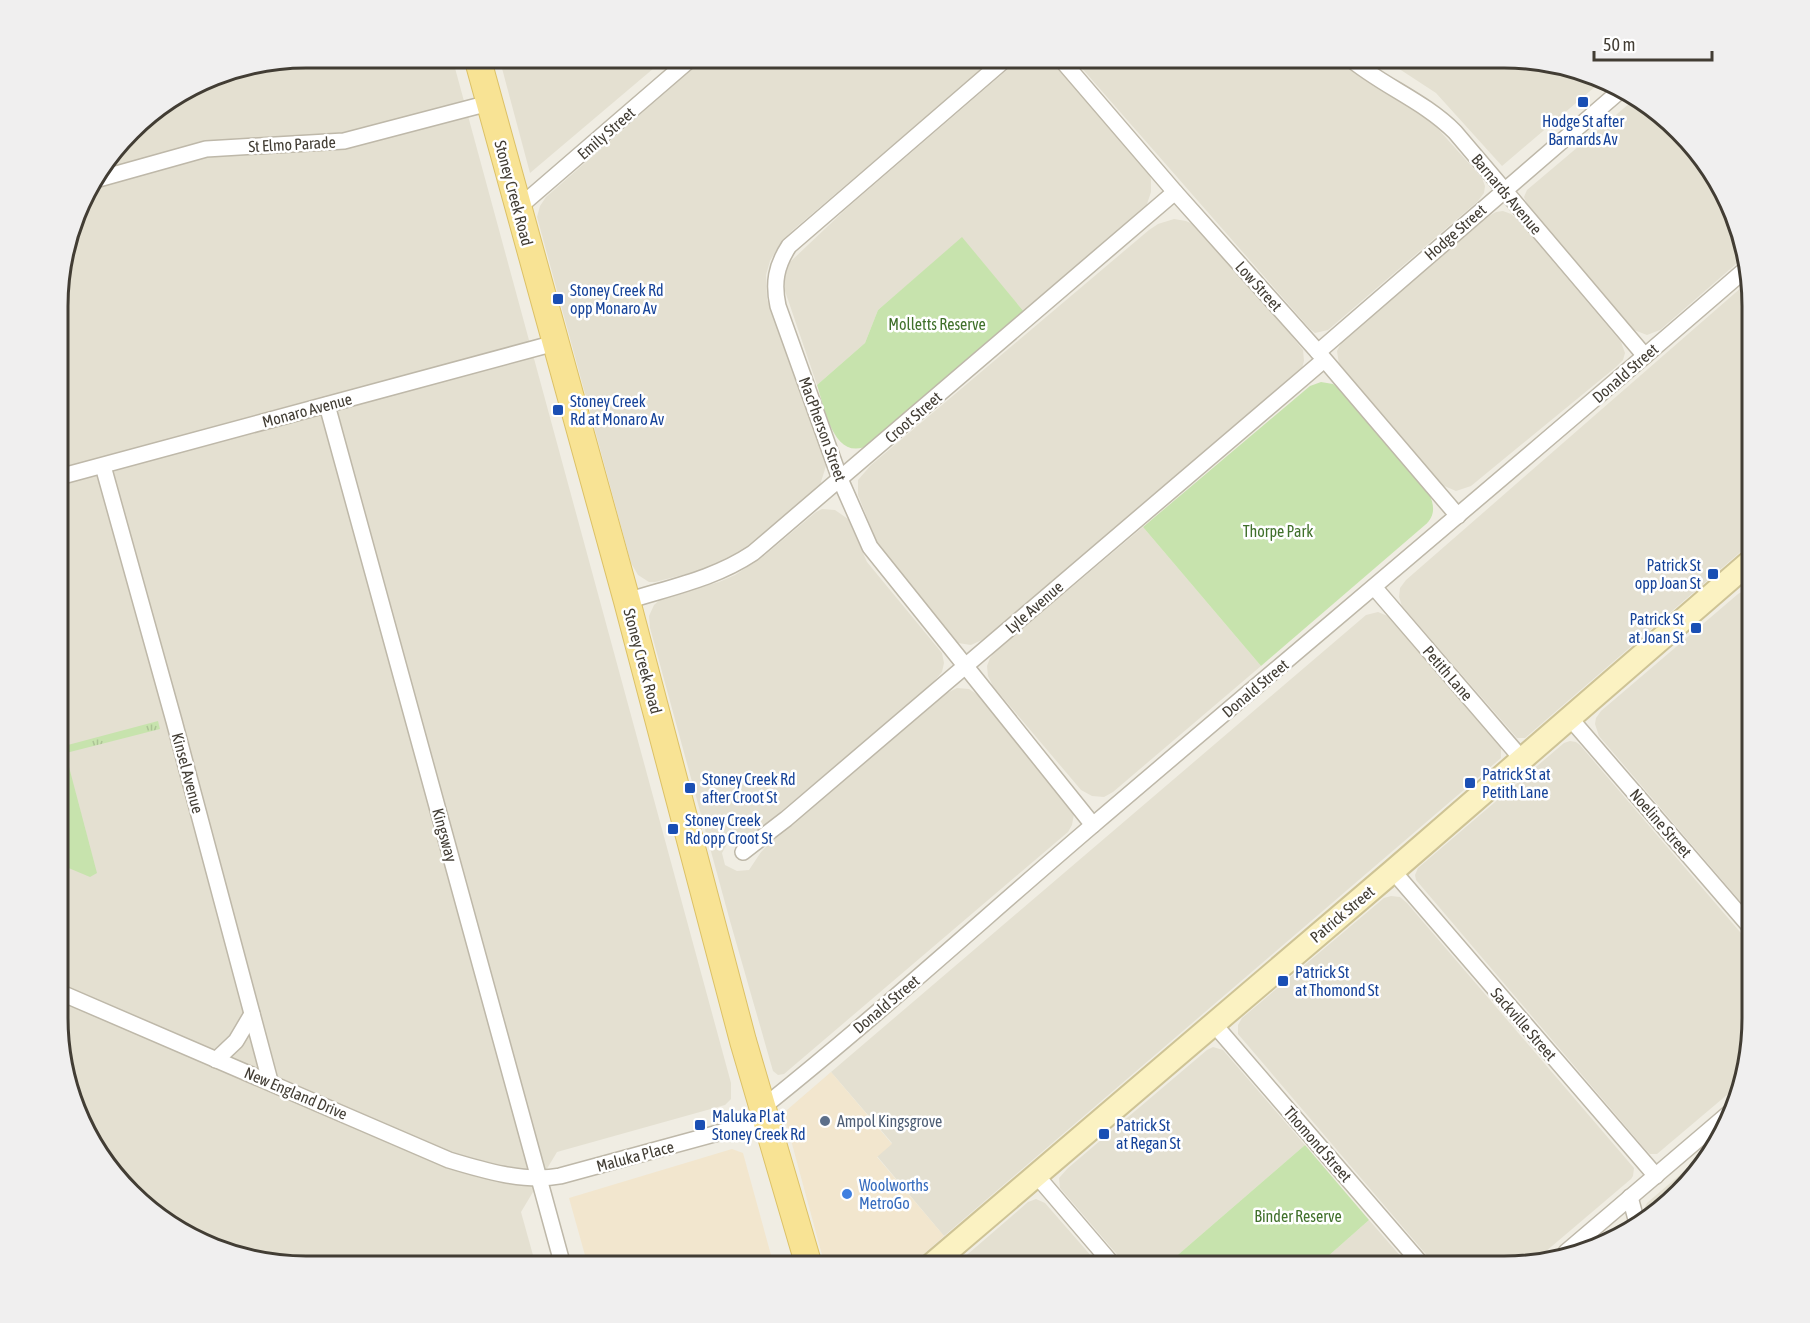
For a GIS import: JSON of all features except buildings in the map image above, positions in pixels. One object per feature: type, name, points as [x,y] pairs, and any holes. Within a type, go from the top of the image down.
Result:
[{"type":"main road","name":"Stoney Creek Road","points":[[480,68],[627,601],[764,1114],[806,1256]]},
{"type":"street","name":"Emily Street","points":[[518,208],[680,68]]},
{"type":"street","name":"MacPherson Street","points":[[995,68],[789,246],[780,260],[775,290],[778,306],[840,479],[870,547],[1093,825]]},
{"type":"street","name":"Low Street","points":[[1068,68],[1458,516]]},
{"type":"street","name":"Barnards Avenue","points":[[1362,68],[1442,119],[1645,356]]},
{"type":"street","name":"Hodge Street","points":[[1321,356],[1504,190],[1615,95]]},
{"type":"street","name":"St Elmo Parade","points":[[105,177],[206,149],[344,141],[489,103]]},
{"type":"street","name":"Croot Street","points":[[627,601],[712,576],[734,566],[753,553],[1175,192]]},
{"type":"street","name":"Donald Street","points":[[764,1114],[1093,825],[1740,274]]},
{"type":"street","name":"Monaro Avenue","points":[[68,475],[555,343]]},
{"type":"street","name":"Lyle Avenue","points":[[743,852],[786,819],[965,666],[1321,356]]},
{"type":"street","name":"Kingsway","points":[[327,405],[560,1256]]},
{"type":"street","name":"Kinsel Avenue","points":[[103,466],[270,1081]]},
{"type":"street","name":"Patrick Street","points":[[942,1256],[1393,871],[1569,717],[1742,573]]},
{"type":"street","name":"Petith Lane","points":[[1374,587],[1522,759]]},
{"type":"street","name":"Noeline Street","points":[[1569,717],[1742,917]]},
{"type":"street","name":"Sackville Street","points":[[1393,871],[1656,1176]]},
{"type":"street","name":"New England Drive","points":[[68,996],[449,1160],[498,1173],[538,1178]]},
{"type":"street","points":[[216,1059],[236,1041],[252,1014]]},
{"type":"street","name":"Thomond Street","points":[[1213,1023],[1414,1256]]},
{"type":"street","name":"Maluka Place","points":[[538,1178],[563,1175],[764,1114]]},
{"type":"street","points":[[1574,1245],[1718,1122]]},
{"type":"street","points":[[1037,1176],[1105,1256]]},
{"type":"street","points":[[1630,1197],[1635,1217]]},
{"type":"shaded area","points":[[290,68],[455,68],[731,1083],[731,1099],[725,1105],[557,1152],[521,1212],[533,1256],[305,1256],[259,1251],[229,1243],[186,1224],[148,1197],[126,1175],[99,1137],[92,1123],[80,1094],[72,1064],[68,1033],[68,290],[72,259],[80,229],[99,186],[126,148],[148,126],[186,99],[200,92],[229,80],[259,72]]},
{"type":"shaded area","points":[[502,68],[654,68],[530,173]]},
{"type":"shaded area","points":[[693,68],[983,68],[793,230],[780,244],[770,261],[766,275],[767,299],[826,466],[820,485],[763,536],[736,556],[710,568],[649,582],[638,575],[631,563],[537,217],[546,197]]},
{"type":"shaded area","points":[[1009,68],[1058,68],[1147,169],[1151,179],[1151,192],[1145,210],[1025,313],[962,238],[878,310],[865,343],[817,385],[785,291],[785,276],[790,262],[847,208]]},
{"type":"shaded area","points":[[1082,68],[1350,68],[1360,77],[1431,121],[1482,178],[1485,186],[1484,193],[1478,201],[1328,330],[1315,333]]},
{"type":"shaded area","points":[[1398,68],[1520,68],[1551,72],[1596,86],[1502,166],[1436,93]]},
{"type":"shaded area","points":[[1630,103],[1662,126],[1684,148],[1711,186],[1730,229],[1738,262],[1660,330],[1647,335],[1634,330],[1527,204],[1524,197],[1527,190]]},
{"type":"shaded area","points":[[1503,211],[1518,220],[1621,342],[1625,353],[1623,360],[1616,367],[1471,486],[1456,491],[1442,485],[1339,364],[1337,351],[1342,341],[1489,216]]},
{"type":"shaded area","points":[[1174,219],[1195,225],[1263,301],[1303,350],[1302,368],[984,639],[971,645],[958,643],[880,550],[858,495],[858,480],[871,465],[1149,230],[1158,224]]},
{"type":"shaded area","points":[[1742,287],[1742,551],[1525,738],[1517,738],[1402,606],[1399,597],[1400,588],[1406,580]]},
{"type":"shaded area","points":[[822,509],[835,510],[848,519],[867,562],[942,653],[944,663],[942,672],[929,687],[766,824],[754,832],[729,841],[722,853],[725,865],[737,871],[749,870],[761,852],[774,839],[947,693],[957,688],[969,689],[981,697],[1070,802],[1074,814],[1068,832],[784,1074],[778,1075],[773,1071],[730,921],[650,628],[649,616],[654,605],[662,598],[719,582],[735,575],[765,555]]},
{"type":"shaded area","points":[[1143,527],[1261,666],[1113,792],[1104,797],[1092,796],[1081,790],[993,686],[988,676],[987,666],[995,652]]},
{"type":"shaded area","points":[[1742,592],[1742,903],[1599,736],[1595,724],[1601,711]]},
{"type":"shaded area","points":[[1378,612],[1390,617],[1501,747],[1501,758],[944,1236],[877,1156],[892,1143],[831,1072],[1366,615]]},
{"type":"shaded area","points":[[1570,741],[1580,745],[1742,934],[1742,1033],[1738,1064],[1731,1092],[1657,1154],[1650,1154],[1645,1149],[1416,880],[1415,875],[1418,868],[1564,743]]},
{"type":"shaded area","points":[[1400,897],[1407,903],[1634,1168],[1631,1179],[1545,1252],[1505,1256],[1427,1256],[1238,1034],[1238,1025],[1242,1018],[1384,898]]},
{"type":"shaded area","points":[[1213,1047],[1223,1050],[1305,1145],[1177,1256],[1118,1256],[1060,1188],[1059,1178]]},
{"type":"shaded area","points":[[831,1072],[892,1144],[877,1157],[944,1236],[921,1256],[822,1256],[785,1118],[787,1110]]},
{"type":"shaded area","points":[[732,1149],[743,1153],[771,1256],[585,1256],[569,1198]]},
{"type":"shaded area","points":[[1692,1165],[1662,1197],[1644,1210],[1647,1203]]},
{"type":"shaded area","points":[[1036,1199],[1045,1203],[1091,1256],[966,1256],[1028,1202]]},
{"type":"shaded area","points":[[1369,1220],[1400,1256],[1328,1256]]},
{"type":"green space","name":"Molletts Reserve","points":[[962,237],[1025,313],[871,444],[858,448],[848,447],[833,431],[817,385],[865,343],[878,310]]},
{"type":"green space","name":"Thorpe Park","points":[[1321,382],[1333,384],[1338,388],[1429,494],[1433,507],[1432,514],[1425,525],[1261,666],[1143,527],[1310,386]]},
{"type":"green space","points":[[158,721],[160,729],[68,752],[68,745]]},
{"type":"green space","points":[[68,763],[97,873],[90,877],[68,868]]},
{"type":"green space","name":"Binder Reserve","points":[[1305,1145],[1369,1220],[1328,1256],[1177,1256]]},
{"type":"place","name":"Hodge St after Barnards Av","points":[[1583,102]]},
{"type":"place","name":"Stoney Creek Rd opp Monaro Av","points":[[558,299]]},
{"type":"place","name":"Stoney Creek Rd at Monaro Av","points":[[558,410]]},
{"type":"place","name":"Patrick St opp Joan St","points":[[1713,574]]},
{"type":"place","name":"Patrick St at Joan St","points":[[1696,628]]},
{"type":"place","name":"Patrick St at Petith Lane","points":[[1470,783]]},
{"type":"place","name":"Stoney Creek Rd after Croot St","points":[[690,788]]},
{"type":"place","name":"Stoney Creek Rd opp Croot St","points":[[673,829]]},
{"type":"place","name":"Patrick St at Thomond St","points":[[1283,981]]},
{"type":"place","name":"Ampol Kingsgrove","points":[[825,1121]]},
{"type":"place","name":"Maluka Pl at Stoney Creek Rd","points":[[700,1125]]},
{"type":"place","name":"Patrick St at Regan St","points":[[1104,1134]]},
{"type":"place","name":"Woolworths MetroGo","points":[[847,1194]]}]
